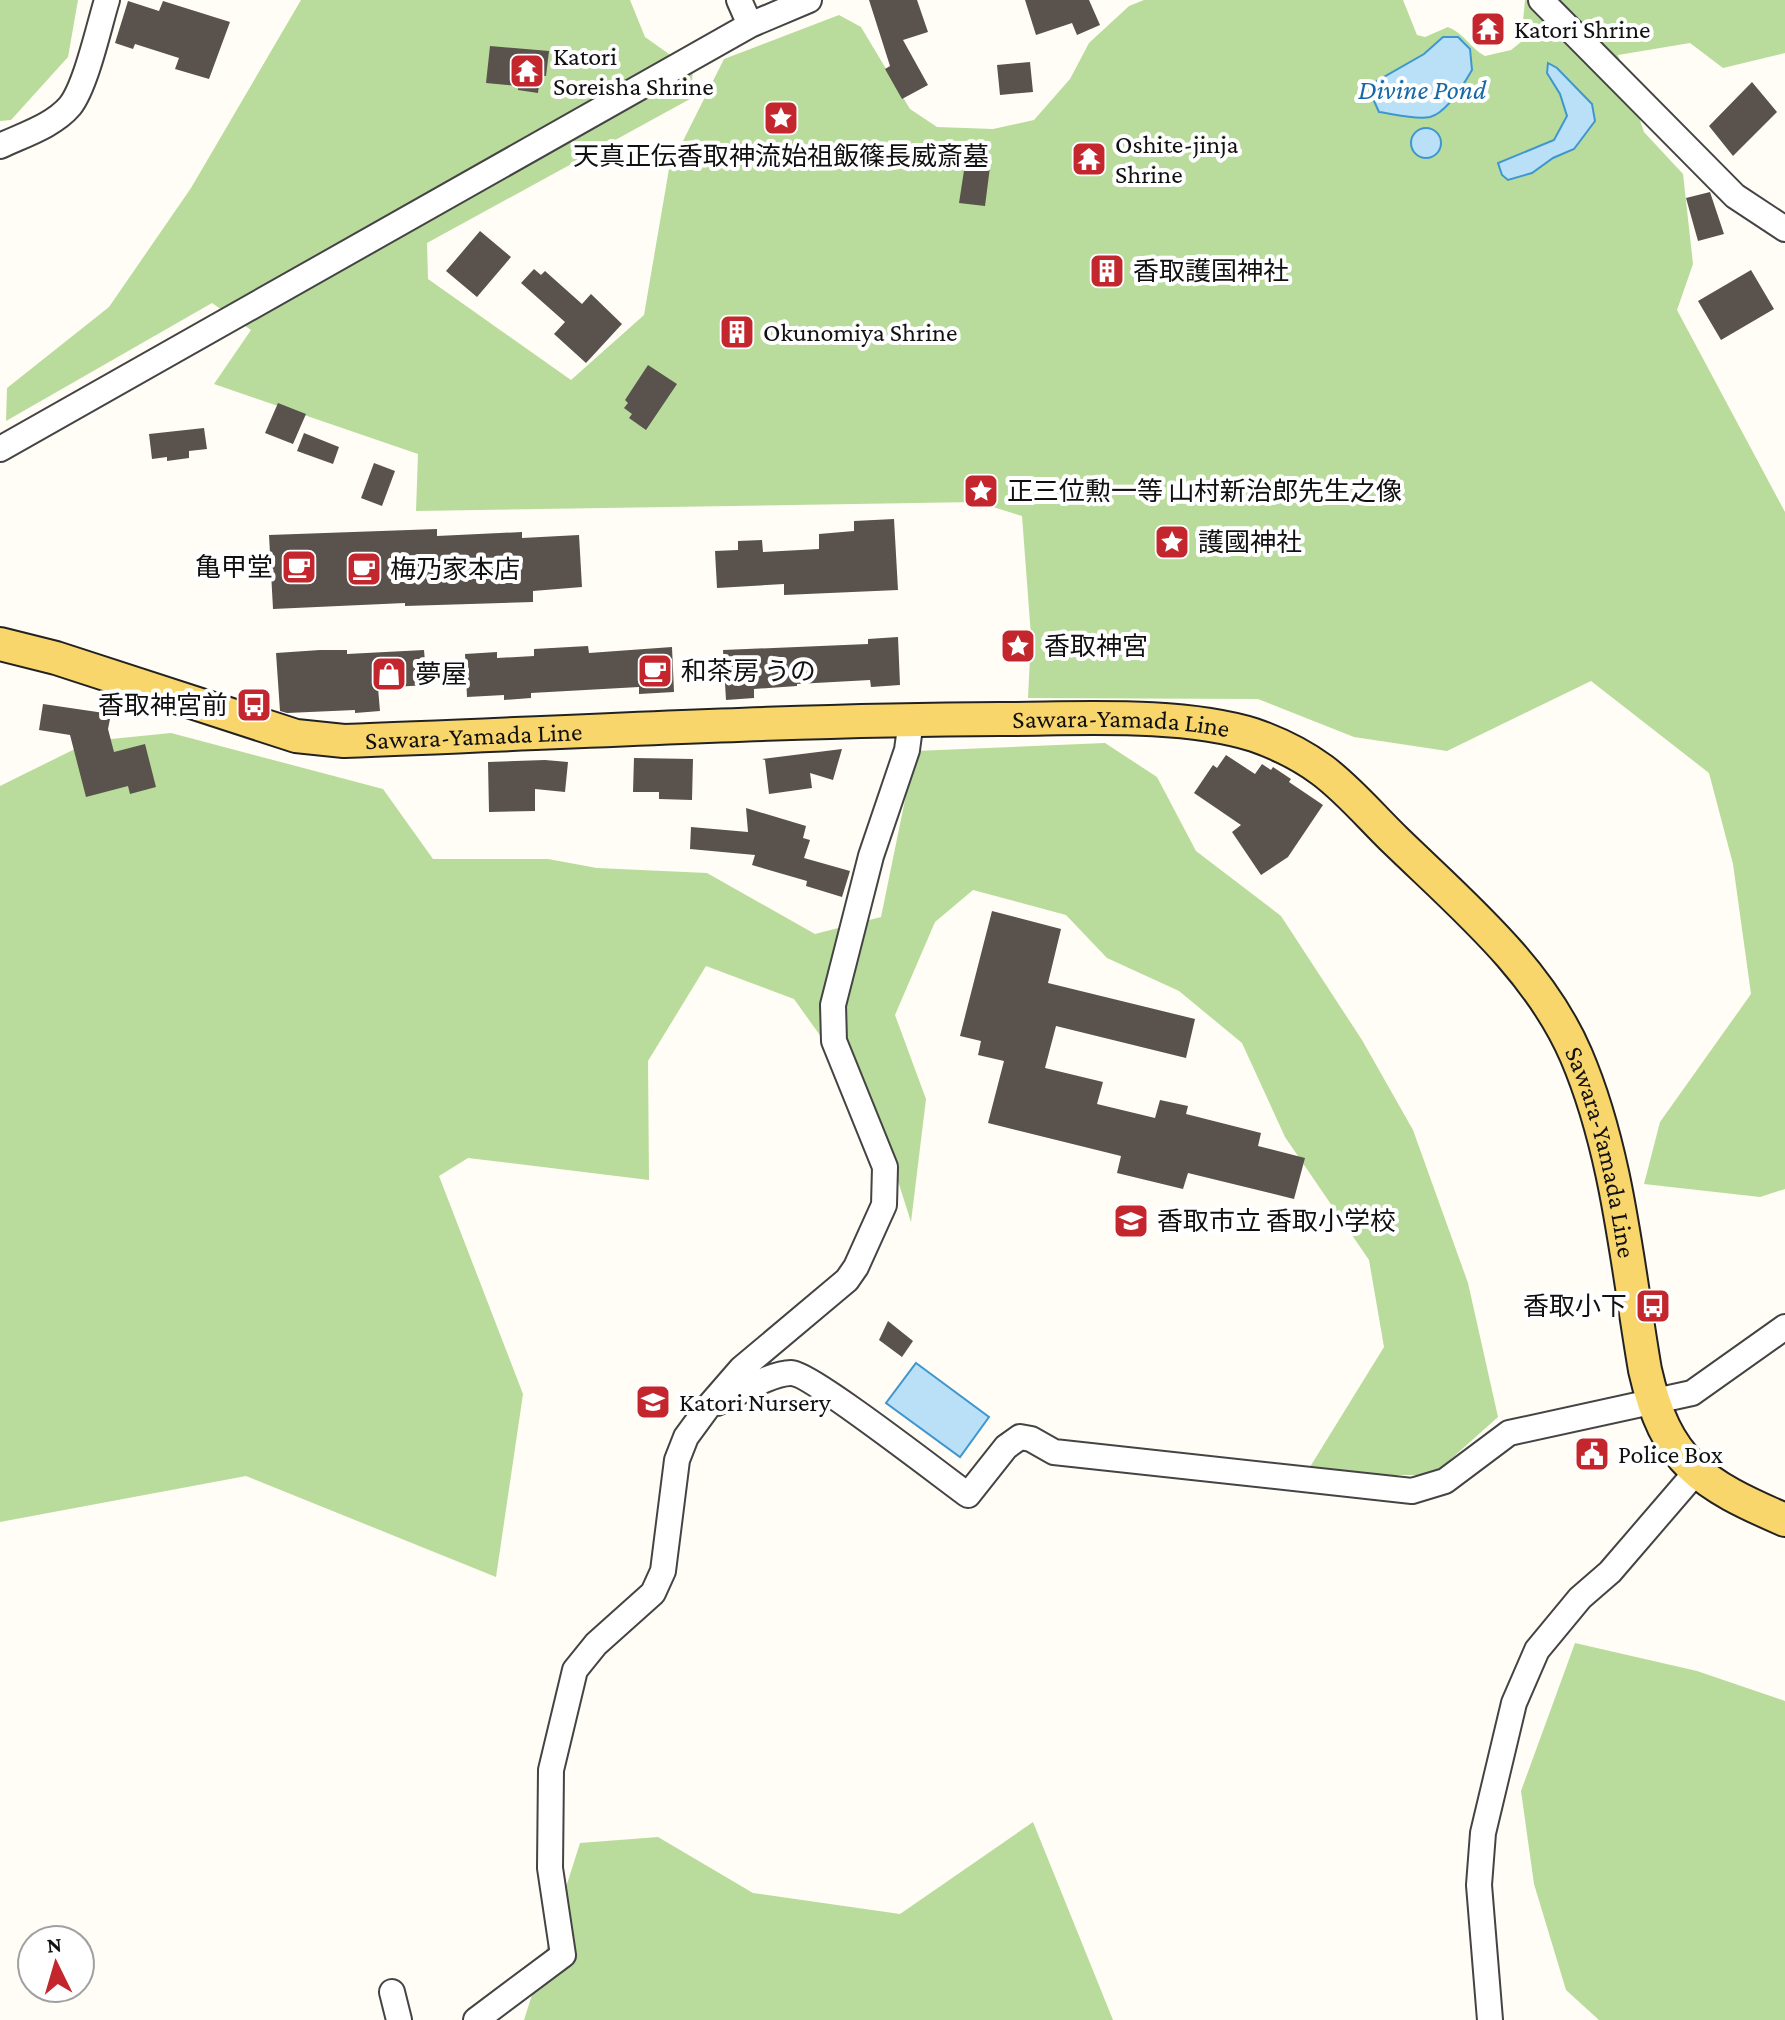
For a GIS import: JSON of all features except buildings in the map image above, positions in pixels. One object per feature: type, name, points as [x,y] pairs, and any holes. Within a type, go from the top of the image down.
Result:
[{"type":"main road","name":"Sawara-Yamada Line","points":[[0,644],[56,658],[296,736],[344,741],[911,720],[1114,719],[1196,724],[1254,735],[1286,749],[1323,770],[1513,957],[1551,1009],[1575,1052],[1604,1129],[1652,1403],[1672,1444],[1696,1472],[1729,1496],[1785,1520]]},
{"type":"street","points":[[0,146],[49,123],[70,105],[79,89],[107,0]]},
{"type":"street","points":[[739,0],[750,25]]},
{"type":"street","points":[[0,449],[750,25],[809,0]]},
{"type":"street","points":[[1541,0],[1735,196],[1785,229]]},
{"type":"street","points":[[476,2020],[563,1955],[550,1868],[551,1770],[575,1670],[596,1644],[653,1593],[663,1571],[677,1460],[686,1437],[741,1369],[847,1280],[884,1205],[885,1167],[834,1041],[833,1005],[871,856],[907,750],[911,720]]},
{"type":"street","points":[[708,1407],[794,1372],[822,1387],[968,1495],[1006,1447],[1020,1437],[1031,1439],[1054,1452],[1412,1491],[1445,1481],[1509,1433],[1692,1393],[1785,1327]]},
{"type":"street","points":[[1490,2020],[1479,1885],[1483,1833],[1514,1703],[1537,1650],[1580,1598],[1610,1572],[1696,1472]]},
{"type":"street","points":[[392,1992],[399,2020]]},
{"type":"green space","points":[[0,0],[78,0],[68,57],[11,120],[0,121]]},
{"type":"green space","points":[[301,0],[630,0],[645,37],[693,71],[690,99],[427,243],[428,279],[571,380],[644,315],[669,169],[724,59],[839,15],[861,27],[910,109],[937,127],[993,129],[1034,120],[1070,79],[1089,43],[1129,6],[1144,0],[1403,0],[1417,35],[1425,37],[1448,27],[1485,56],[1511,50],[1521,42],[1525,0],[1785,0],[1785,53],[1723,68],[1690,43],[1618,55],[1644,132],[1683,174],[1693,264],[1677,310],[1785,512],[1785,1189],[1760,1197],[1644,1184],[1660,1122],[1751,994],[1733,864],[1709,773],[1591,681],[1447,751],[1354,737],[1258,699],[1028,698],[1031,636],[1022,516],[977,502],[416,511],[418,454],[214,384],[251,330],[212,303],[6,421],[7,388],[109,307],[191,188]]},
{"type":"green space","points":[[171,733],[383,789],[433,859],[548,859],[597,868],[707,873],[815,934],[881,917],[915,751],[1105,743],[1157,777],[1196,851],[1281,916],[1362,1040],[1413,1130],[1468,1283],[1498,1417],[1433,1475],[1305,1475],[1384,1347],[1369,1260],[1285,1137],[1242,1043],[1179,991],[1107,958],[1066,915],[973,890],[935,922],[895,1015],[926,1099],[911,1222],[877,1115],[794,999],[706,966],[648,1061],[649,1180],[468,1158],[439,1176],[523,1394],[496,1577],[246,1476],[0,1522],[0,786],[91,741]]},
{"type":"green space","points":[[1575,1643],[1697,1671],[1785,1701],[1785,2020],[1599,2020],[1566,1990],[1534,1884],[1521,1791]]},
{"type":"green space","points":[[1033,1822],[1113,2020],[524,2020],[580,1843],[658,1837],[753,1893],[900,1914]]},
{"type":"water","name":"Divine Pond","points":[[1443,37],[1458,37],[1470,49],[1472,70],[1448,104],[1436,114],[1424,118],[1379,112],[1374,101],[1377,81],[1424,54]]},
{"type":"water","points":[[1548,63],[1557,68],[1592,104],[1595,121],[1574,149],[1553,158],[1532,173],[1508,180],[1502,175],[1498,163],[1554,140],[1567,116],[1560,94],[1547,73]]},
{"type":"water","points":[[1426,128],[1436,133],[1441,143],[1436,153],[1426,158],[1416,153],[1411,143],[1416,133]]},
{"type":"water","points":[[916,1363],[989,1417],[960,1457],[886,1403]]},
{"type":"place","name":"Katori Shrine","points":[[1488,29]]},
{"type":"place","name":"Katori Soreisha Shrine","points":[[527,71]]},
{"type":"place","name":"天真正伝香取神流始祖飯篠長威斎墓","points":[[781,118]]},
{"type":"place","name":"Oshite-jinja Shrine","points":[[1089,159]]},
{"type":"place","name":"香取護国神社","points":[[1107,271]]},
{"type":"place","name":"Okunomiya Shrine","points":[[737,332]]},
{"type":"place","name":"正三位勲一等 山村新治郎先生之像","points":[[981,491]]},
{"type":"place","name":"護國神社","points":[[1172,542]]},
{"type":"place","name":"亀甲堂","points":[[299,567]]},
{"type":"place","name":"梅乃家本店","points":[[364,569]]},
{"type":"place","name":"香取神宮","points":[[1018,646]]},
{"type":"place","name":"和茶房 うの","points":[[655,671]]},
{"type":"place","name":"夢屋","points":[[389,674]]},
{"type":"place","name":"香取神宮前","points":[[254,705]]},
{"type":"place","name":"香取市立 香取小学校","points":[[1131,1221]]},
{"type":"place","name":"香取小下","points":[[1653,1306]]},
{"type":"place","name":"Katori Nursery","points":[[653,1402]]},
{"type":"place","name":"Police Box","points":[[1592,1454]]}]
